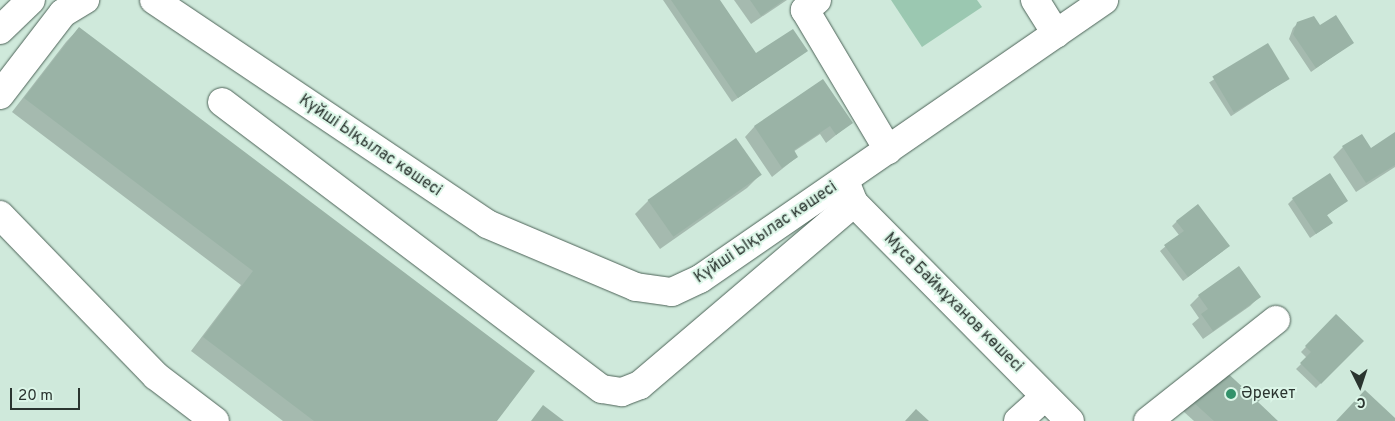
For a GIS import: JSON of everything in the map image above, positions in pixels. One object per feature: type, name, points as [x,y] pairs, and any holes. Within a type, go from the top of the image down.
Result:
[{"type":"street","points":[[0,95],[63,13],[85,0]]},
{"type":"street","name":"Күйші Ықылас көшесі","points":[[154,0],[487,224],[636,287],[672,292],[700,279],[849,192],[888,150],[1104,0]]},
{"type":"street","points":[[817,0],[805,10],[888,150]]},
{"type":"street","points":[[1035,0],[1056,34]]},
{"type":"street","points":[[222,102],[602,389],[622,392],[640,385],[849,192]]},
{"type":"street","name":"Мұса Баймұханов көшесі","points":[[849,192],[1070,421]]},
{"type":"street","points":[[0,215],[156,376],[214,421]]},
{"type":"street","points":[[1148,421],[1276,320]]},
{"type":"street","points":[[1018,421],[1045,397]]},
{"type":"green space","points":[[891,0],[977,0],[982,7],[922,47]]},
{"type":"building","points":[[671,0],[720,0],[756,53],[793,29],[808,51],[738,98]]},
{"type":"building","points":[[750,0],[784,0],[761,16]]},
{"type":"building","points":[[1336,15],[1354,43],[1316,68],[1293,34],[1297,22],[1314,16],[1320,25]]},
{"type":"building","points":[[79,27],[535,371],[497,421],[314,421],[203,337],[253,271],[24,98]]},
{"type":"building","points":[[1268,43],[1290,79],[1234,112],[1212,76]]},
{"type":"building","points":[[823,79],[853,123],[836,135],[830,126],[794,150],[798,157],[782,168],[754,126]]},
{"type":"building","points":[[1395,132],[1395,165],[1366,183],[1342,146],[1362,134],[1371,148]]},
{"type":"building","points":[[736,138],[762,175],[673,237],[648,200]]},
{"type":"building","points":[[1330,173],[1348,201],[1327,215],[1333,223],[1316,234],[1292,198]]},
{"type":"building","points":[[1198,204],[1230,246],[1188,277],[1164,245],[1184,231],[1176,221]]},
{"type":"building","points":[[1239,266],[1261,297],[1213,331],[1201,314],[1208,309],[1198,295]]},
{"type":"building","points":[[1336,314],[1364,341],[1321,384],[1300,363],[1311,352],[1305,346]]},
{"type":"building","name":"Әрекет","points":[[1222,368],[1249,393],[1256,387],[1265,395],[1258,402],[1278,421],[1214,421],[1192,401]]},
{"type":"building","points":[[1365,390],[1395,418],[1395,421],[1336,421]]},
{"type":"building","points":[[543,405],[564,421],[531,421]]},
{"type":"building","points":[[916,409],[929,421],[905,421]]},
{"type":"place","name":"Әрекет","points":[[1231,394]]}]
